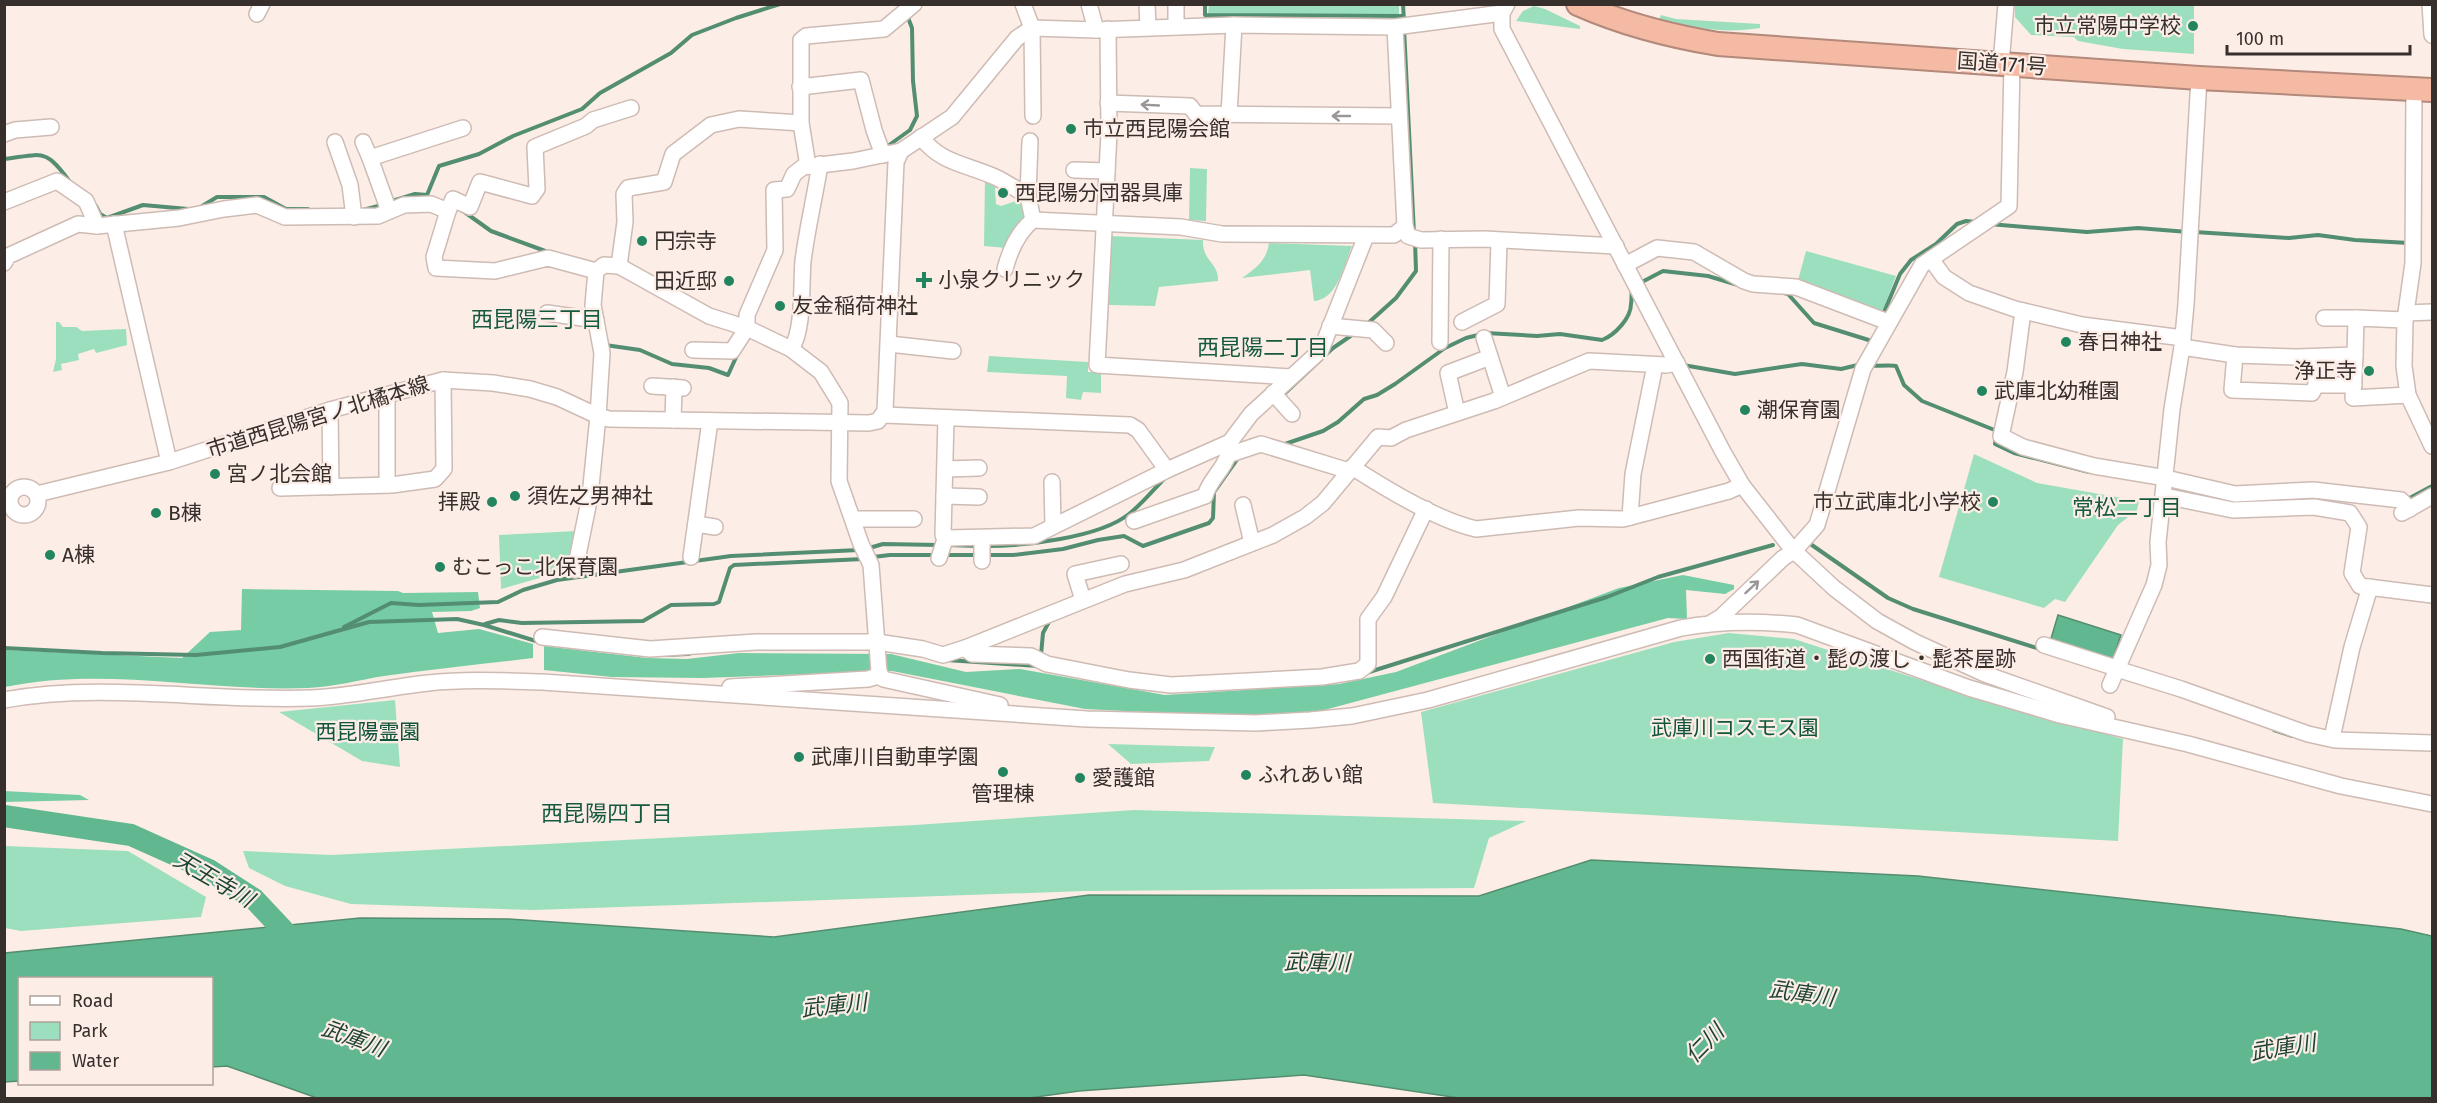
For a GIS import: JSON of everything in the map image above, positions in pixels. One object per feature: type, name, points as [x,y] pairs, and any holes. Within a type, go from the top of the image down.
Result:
[{"type":"highway","name":"国道171号","points":[[1578,4],[1615,19],[1660,33],[1718,44],[2199,78],[2423,90]]},
{"type":"street","points":[[791,349],[797,336],[814,165],[801,123],[801,40],[806,36],[884,29],[914,4]]},
{"type":"street","points":[[1023,4],[1032,28],[1029,97],[1033,116]]},
{"type":"street","points":[[1089,4],[1102,29],[1108,104],[1105,224],[1097,365],[1291,377]]},
{"type":"street","points":[[1148,4],[1148,27]]},
{"type":"street","points":[[1176,4],[1176,27]]},
{"type":"street","points":[[1711,623],[1783,558],[1794,551],[1817,525],[1865,365],[1884,319],[1922,265],[2009,207],[2007,4]]},
{"type":"street","points":[[2430,4],[2433,35]]},
{"type":"street","points":[[693,350],[732,351],[747,328],[747,315],[775,250],[774,190],[787,189],[794,174],[814,165],[901,151],[952,117],[1017,38],[1032,28],[1102,29],[1234,25],[1395,27],[1504,9],[1503,29],[1641,293],[1670,364],[1742,485],[1794,551],[1834,588],[1877,621],[1915,642],[1985,674],[2101,715],[2148,735]]},
{"type":"street","points":[[1229,115],[1234,25]]},
{"type":"street","points":[[1395,27],[1399,116],[1411,234]]},
{"type":"street","points":[[2114,675],[2154,585],[2160,565],[2158,542],[2172,409],[2182,342],[2192,232],[2193,158],[2199,78]]},
{"type":"street","points":[[800,87],[861,80],[874,130],[884,155]]},
{"type":"street","points":[[2423,90],[2413,263],[2405,317],[2404,366],[2409,395],[2433,446]]},
{"type":"street","points":[[1108,104],[1190,106],[1196,114],[1399,116]]},
{"type":"street","points":[[596,271],[548,258],[495,271],[436,268],[434,257],[453,199],[470,207],[480,182],[532,196],[537,189],[535,147],[586,126],[593,120],[631,108]]},
{"type":"street","points":[[619,266],[624,222],[624,194],[627,188],[664,182],[673,154],[711,125],[739,119],[801,123]]},
{"type":"street","points":[[370,158],[427,133],[463,128]]},
{"type":"street","points":[[4,134],[44,129]]},
{"type":"street","points":[[921,137],[931,150],[955,164],[995,177],[1028,196]]},
{"type":"street","points":[[1030,141],[1028,196],[1033,220]]},
{"type":"street","points":[[335,142],[350,184],[353,212]]},
{"type":"street","points":[[363,142],[389,211]]},
{"type":"street","points":[[884,415],[896,162],[901,151]]},
{"type":"street","points":[[1074,171],[1107,171]]},
{"type":"street","points":[[4,202],[57,181],[86,201],[97,225]]},
{"type":"street","points":[[4,263],[8,256],[78,224],[97,225],[179,219],[224,209],[257,205],[285,217],[353,212],[378,216],[404,205],[431,204],[448,211]]},
{"type":"street","points":[[1005,269],[1010,252],[1024,227],[1033,220],[1181,228],[1222,234],[1394,236],[1411,234],[1441,239],[1616,246]]},
{"type":"street","points":[[114,224],[169,462]]},
{"type":"street","points":[[1134,521],[1204,496],[1222,469],[1251,414],[1281,403],[1291,377],[1321,350],[1334,326],[1366,236]]},
{"type":"street","points":[[1440,342],[1441,239]]},
{"type":"street","points":[[1462,322],[1497,304],[1499,241]]},
{"type":"street","points":[[1629,271],[1657,248],[1694,252],[1744,281],[1753,284],[1796,287],[1884,319]]},
{"type":"street","points":[[1931,259],[1944,277],[1969,293],[2023,311],[2082,325],[2182,342],[2235,355],[2315,357],[2355,355]]},
{"type":"street","points":[[575,570],[590,496],[598,416],[602,353],[593,305],[596,271],[604,265],[619,266],[709,316],[747,328],[791,349],[821,372],[840,403],[839,481],[861,544],[871,565],[878,654],[883,679],[1034,715]]},
{"type":"street","points":[[2023,311],[2015,372],[2001,436],[2022,447],[2094,466],[2166,478],[2235,494],[2313,489],[2405,507],[2433,496]]},
{"type":"street","points":[[2324,318],[2405,317],[2433,312]]},
{"type":"street","points":[[547,313],[596,320]]},
{"type":"street","points":[[2356,318],[2353,398],[2409,395]]},
{"type":"street","points":[[1334,326],[1373,330],[1386,343]]},
{"type":"street","points":[[1484,338],[1501,393]]},
{"type":"street","points":[[889,344],[953,351]]},
{"type":"street","points":[[2235,355],[2232,390],[2312,393],[2316,385],[2315,357]]},
{"type":"street","points":[[1456,409],[1448,373],[1490,357]]},
{"type":"street","points":[[542,637],[650,649],[677,649],[734,642],[878,654],[923,649],[943,655],[968,651],[1083,600],[1125,584],[1184,570],[1252,543],[1305,518],[1323,503],[1384,437],[1589,361],[1670,364]]},
{"type":"street","points":[[1630,517],[1633,474],[1670,364]]},
{"type":"street","points":[[280,488],[387,485],[435,479],[444,470],[443,380]]},
{"type":"street","name":"市道西昆陽宮ノ北橘本線","points":[[37,494],[169,462],[330,410],[443,380],[493,383],[530,389],[557,397],[609,419],[874,423],[884,415],[1130,425],[1138,430],[1167,470]]},
{"type":"street","points":[[2316,385],[2354,385]]},
{"type":"street","points":[[652,386],[679,387],[673,420]]},
{"type":"street","points":[[387,395],[387,485]]},
{"type":"street","points":[[330,410],[331,487]]},
{"type":"street","points":[[946,418],[943,535],[982,540],[1027,538],[1167,470],[1234,446],[1270,447],[1354,470],[1426,509],[1476,529],[1580,518],[1630,517],[1729,491],[1742,485]]},
{"type":"street","points":[[691,556],[710,421]]},
{"type":"street","points":[[945,469],[979,468]]},
{"type":"street","points":[[1052,482],[1053,526]]},
{"type":"street","points":[[944,496],[979,497]]},
{"type":"street","points":[[2164,496],[2233,510],[2314,507],[2350,513],[2359,527],[2352,573],[2360,586],[2433,595]]},
{"type":"street","points":[[1243,505],[1252,543]]},
{"type":"street","points":[[968,651],[1036,659],[1047,664],[1129,680],[1171,685],[1322,677],[1359,671],[1368,664],[1368,619],[1384,597],[1426,509]]},
{"type":"street","points":[[852,519],[914,519]]},
{"type":"street","points":[[696,524],[715,527]]},
{"type":"street","points":[[939,558],[946,536]]},
{"type":"street","points":[[982,540],[982,561]]},
{"type":"street","points":[[1083,600],[1075,574],[1120,564]]},
{"type":"street","points":[[2332,738],[2352,647],[2370,587]]},
{"type":"street","points":[[4,700],[43,695],[140,692],[251,699],[313,698],[430,682],[482,680],[1098,719],[1256,723],[1352,716],[1428,700],[1681,628],[1711,623],[1797,626],[1969,688],[2060,715],[2188,744],[2341,786],[2433,804]]},
{"type":"street","points":[[2044,645],[2113,666],[2114,675]]},
{"type":"street","points":[[701,693],[722,688],[868,679],[875,677],[878,654]]},
{"type":"street","points":[[2114,675],[2181,689],[2294,730],[2332,738],[2433,743]]},
{"type":"green space","points":[[1209,4],[1399,4],[1399,14],[1208,14]]},
{"type":"green space","points":[[2015,5],[2194,5],[2194,54],[2123,49],[2078,41],[2074,37],[2031,35],[2015,17]]},
{"type":"green space","points":[[1534,6],[1580,26],[1580,29],[1516,21],[1523,11]]},
{"type":"green space","points":[[1661,15],[1676,19],[1760,24],[1760,28],[1709,29],[1659,19]]},
{"type":"green space","points":[[1190,168],[1207,169],[1206,221],[1189,220]]},
{"type":"green space","points":[[985,177],[1000,183],[995,188],[996,204],[1001,206],[1022,199],[1029,215],[1006,248],[984,246]]},
{"type":"green space","points":[[1111,236],[1203,240],[1205,253],[1216,270],[1218,281],[1159,287],[1155,306],[1109,305]]},
{"type":"green space","points":[[1269,243],[1352,246],[1334,288],[1322,299],[1314,301],[1310,270],[1242,278],[1263,259]]},
{"type":"green space","points":[[1806,251],[1896,276],[1883,310],[1879,313],[1797,284]]},
{"type":"green space","points":[[56,322],[63,327],[76,327],[82,331],[126,329],[127,345],[96,353],[94,349],[78,354],[79,360],[61,364],[62,370],[53,372],[56,359]]},
{"type":"green space","points":[[989,356],[1088,362],[1088,372],[1101,372],[1101,393],[1083,392],[1081,400],[1066,398],[1067,376],[987,372]]},
{"type":"green space","points":[[1974,454],[2037,483],[2139,501],[2137,510],[2118,525],[2065,602],[2055,599],[2044,608],[1939,577]]},
{"type":"green space","points":[[577,531],[575,550],[568,570],[501,589],[499,535]]},
{"type":"green space","name":"武庫川コスモス園","points":[[1729,633],[1794,639],[1974,697],[2123,739],[2118,841],[1433,803],[1421,712],[1674,642]]},
{"type":"green space","name":"西昆陽霊園","points":[[395,700],[400,767],[362,761],[279,712]]},
{"type":"green space","points":[[1108,744],[1215,747],[1209,761],[1131,764]]},
{"type":"green space","points":[[1134,810],[1526,821],[1489,838],[1474,888],[1085,891],[534,910],[351,904],[285,886],[249,868],[243,851],[331,855],[915,825]]},
{"type":"green space","points":[[5,846],[128,851],[206,897],[201,917],[21,931],[5,928]]},
{"type":"shaded area","points":[[1683,575],[1734,585],[1734,589],[1725,594],[1686,590],[1687,619],[1668,618],[1313,713],[1261,718],[1085,709],[892,671],[703,678],[612,677],[544,670],[544,646],[647,658],[687,659],[739,653],[891,654],[966,672],[1020,669],[1165,695],[1339,684],[1396,672],[1619,588]]},
{"type":"shaded area","points":[[242,589],[398,591],[403,593],[478,592],[480,608],[471,611],[432,612],[438,633],[479,629],[533,644],[533,658],[403,673],[308,688],[232,687],[118,679],[42,681],[5,687],[5,650],[182,658],[210,632],[241,630]]},
{"type":"shaded area","points":[[4,791],[80,795],[89,800],[5,802]]},
{"type":"water","points":[[2058,615],[2121,635],[2112,662],[2050,642]]},
{"type":"water","points":[[1591,860],[1918,876],[2401,929],[2432,936],[2432,1098],[1459,1098],[1304,1075],[1079,1091],[1029,1098],[317,1098],[227,1066],[213,1067],[213,977],[18,977],[18,1081],[5,1082],[5,953],[360,918],[509,919],[774,937],[1089,895],[1479,896]]},
{"type":"waterway","points":[[389,202],[415,194],[427,195],[439,166],[479,154],[513,136],[582,109],[600,93],[671,53],[692,35],[780,4]]},
{"type":"waterway","points":[[1205,4],[1205,15],[1403,16]]},
{"type":"waterway","points":[[1403,4],[1404,21]]},
{"type":"waterway","points":[[885,148],[910,130],[917,116],[913,81],[912,28],[907,15]]},
{"type":"waterway","points":[[1404,28],[1414,234]]},
{"type":"waterway","points":[[4,159],[36,155],[49,158],[70,182]]},
{"type":"waterway","points":[[199,208],[217,197],[264,197],[286,209],[308,209]]},
{"type":"waterway","points":[[96,206],[100,214],[107,218],[143,205],[188,209]]},
{"type":"waterway","points":[[363,210],[382,205]]},
{"type":"waterway","points":[[463,211],[491,231],[548,252]]},
{"type":"waterway","points":[[1882,317],[1900,274],[1911,260],[1936,244],[1957,224],[1966,221],[1976,222]]},
{"type":"waterway","points":[[1989,224],[2087,232],[2138,228],[2188,232]]},
{"type":"waterway","points":[[2195,232],[2289,238],[2318,235],[2409,243]]},
{"type":"waterway","points":[[1366,325],[1396,298],[1416,271],[1415,241]]},
{"type":"waterway","points":[[1640,283],[1663,271],[1708,276],[1738,285]]},
{"type":"waterway","points":[[1282,445],[1323,431],[1338,422],[1364,399],[1377,395],[1445,348],[1466,338],[1486,333],[1537,336],[1560,334],[1602,340],[1607,338],[1617,330],[1628,315],[1632,290]]},
{"type":"waterway","points":[[1784,293],[1788,294],[1814,323],[1875,342]]},
{"type":"waterway","points":[[1282,396],[1333,348],[1355,333]]},
{"type":"waterway","points":[[605,345],[640,350],[672,364],[709,368],[728,375],[738,353]]},
{"type":"waterway","points":[[1683,365],[1735,374],[1802,364],[1841,369],[1862,364]]},
{"type":"waterway","points":[[1869,366],[1896,366],[1904,385],[1922,401],[1997,431],[1995,444],[2014,453],[2089,472]]},
{"type":"waterway","points":[[987,555],[1013,555],[1063,549],[1124,536],[1143,546],[1209,523],[1213,518],[1214,492],[1238,458]]},
{"type":"waterway","points":[[986,546],[1060,539],[1099,529],[1129,514],[1165,478]]},
{"type":"waterway","points":[[2406,500],[2432,486]]},
{"type":"waterway","points":[[1809,543],[1888,598],[1913,609],[2040,649]]},
{"type":"waterway","points":[[866,549],[883,544],[939,545]]},
{"type":"waterway","points":[[947,545],[978,546]]},
{"type":"waterway","points":[[1366,673],[1607,597],[1658,577],[1773,545]]},
{"type":"waterway","points":[[344,627],[391,603],[419,605],[498,602],[523,590],[557,580],[731,556],[859,550]]},
{"type":"waterway","points":[[873,557],[935,555]]},
{"type":"waterway","points":[[945,555],[980,555]]},
{"type":"waterway","points":[[485,624],[499,620],[522,623],[643,621],[671,605],[719,602],[730,568],[734,565],[863,559]]},
{"type":"waterway","points":[[4,648],[196,655],[280,647],[369,622],[457,619],[539,642]]},
{"type":"waterway","points":[[1041,655],[1043,633],[1050,620]]},
{"type":"waterway","points":[[843,649],[868,649]]},
{"type":"waterway","points":[[660,655],[689,654]]},
{"type":"waterway","points":[[946,660],[1038,666]]},
{"type":"waterway","points":[[2274,730],[2292,736]]},
{"type":"waterway","name":"天王寺川","points":[[4,816],[131,835],[209,870],[254,899],[300,948]]},
{"type":"place","name":"市立常陽中学校","points":[[2193,26]]},
{"type":"place","name":"市立西昆陽会館","points":[[1071,129]]},
{"type":"place","name":"西昆陽分団器具庫","points":[[1003,193]]},
{"type":"place","name":"円宗寺","points":[[642,241]]},
{"type":"place","name":"小泉クリニック","points":[[924,280]]},
{"type":"place","name":"田近邸","points":[[729,281]]},
{"type":"place","name":"友金稲荷神社","points":[[780,306]]},
{"type":"place","name":"春日神社","points":[[2066,342]]},
{"type":"place","name":"浄正寺","points":[[2369,371]]},
{"type":"place","name":"武庫北幼稚園","points":[[1982,391]]},
{"type":"place","name":"潮保育園","points":[[1745,410]]},
{"type":"place","name":"宮ノ北会館","points":[[215,474]]},
{"type":"place","name":"須佐之男神社","points":[[515,496]]},
{"type":"place","name":"拝殿","points":[[492,502]]},
{"type":"place","name":"市立武庫北小学校","points":[[1993,502]]},
{"type":"place","name":"B棟","points":[[156,513]]},
{"type":"place","name":"A棟","points":[[50,555]]},
{"type":"place","name":"むこっこ北保育園","points":[[440,567]]},
{"type":"place","name":"西国街道・髭の渡し・髭茶屋跡","points":[[1710,659]]},
{"type":"place","name":"武庫川自動車学園","points":[[799,757]]},
{"type":"place","name":"管理棟","points":[[1003,772]]},
{"type":"place","name":"ふれあい館","points":[[1246,775]]},
{"type":"place","name":"愛護館","points":[[1080,778]]},
{"type":"district","name":"西昆陽三丁目","points":[[537,319]]},
{"type":"district","name":"西昆陽二丁目","points":[[1263,347]]},
{"type":"district","name":"常松二丁目","points":[[2127,507]]},
{"type":"district","name":"西昆陽四丁目","points":[[607,813]]},
{"type":"water label","name":"武庫川","points":[[1317,962]]},
{"type":"water label","name":"武庫川","points":[[1802,993]]},
{"type":"water label","name":"武庫川","points":[[834,1005]]},
{"type":"water label","name":"武庫川","points":[[354,1038]]},
{"type":"water label","name":"仁川","points":[[1704,1043]]},
{"type":"water label","name":"武庫川","points":[[2283,1047]]}]
